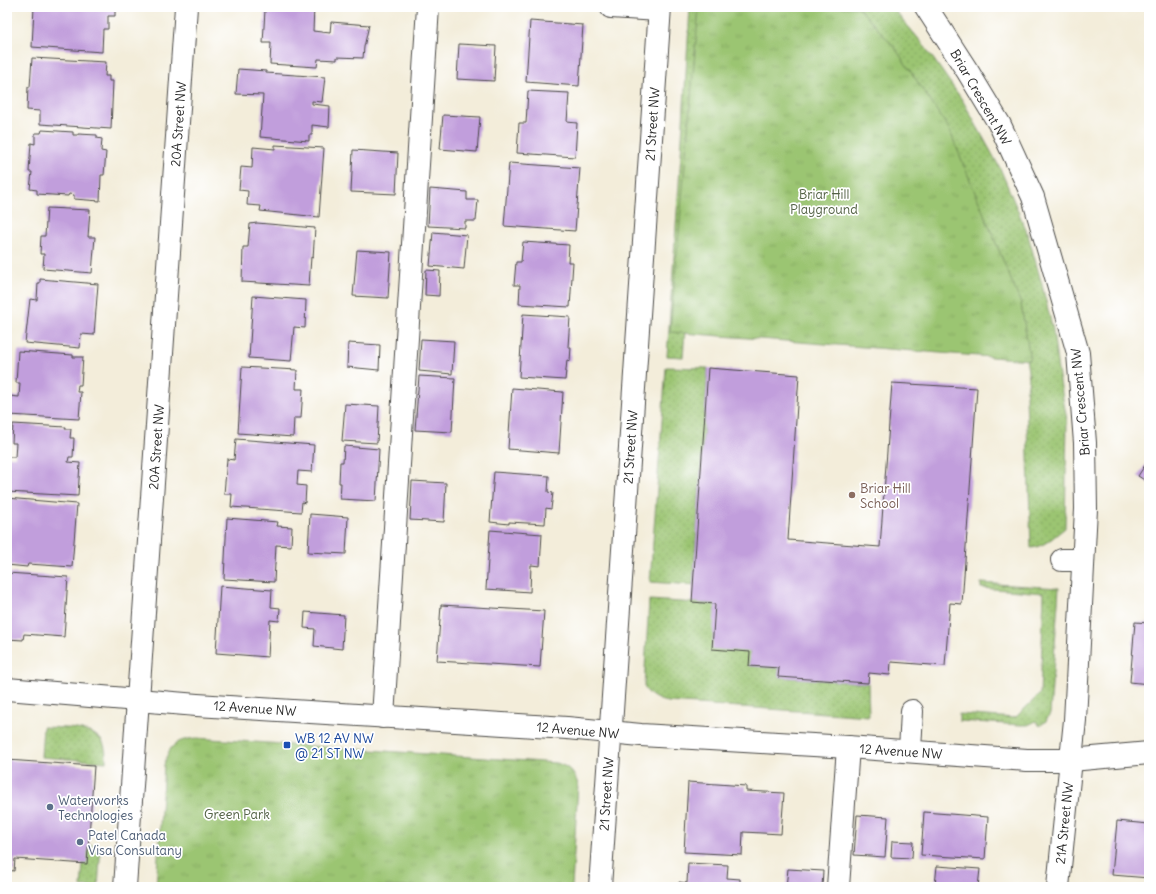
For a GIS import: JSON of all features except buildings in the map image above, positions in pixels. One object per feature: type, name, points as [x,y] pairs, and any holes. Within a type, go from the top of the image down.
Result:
[{"type":"street","name":"20A Street NW","points":[[125,887],[186,7]]},
{"type":"street","points":[[383,717],[428,7]]},
{"type":"street","points":[[611,7],[660,9]]},
{"type":"street","name":"Briar Crescent NW","points":[[926,7],[1000,125],[1034,197],[1078,353],[1085,443],[1086,509],[1072,560],[1075,720],[1071,760]]},
{"type":"street","name":"21 Street NW","points":[[600,887],[660,9]]},
{"type":"street","name":"12 Avenue NW","points":[[7,689],[138,700],[610,732],[848,746],[1028,760],[1071,760],[1149,753]]},
{"type":"street","points":[[910,751],[912,711]]},
{"type":"street","points":[[838,887],[848,746]]},
{"type":"street","name":"21A Street NW","points":[[1058,887],[1071,760]]},
{"type":"green space","name":"Briar Hill Playground","points":[[690,7],[892,7],[923,44],[963,101],[1000,168],[1028,235],[1053,330],[1058,371],[1067,420],[1065,528],[1049,541],[1040,546],[1031,548],[1026,396],[1029,378],[1018,305],[687,306],[683,357],[667,356]]},
{"type":"green space","name":"Briar Hill Playground","points":[[699,7],[858,7],[895,48],[949,129],[1021,304],[1030,360],[670,332]]},
{"type":"green space","points":[[666,367],[708,368],[693,585],[650,582]]},
{"type":"green space","points":[[981,583],[1059,588],[1050,714],[1046,721],[1040,726],[1036,721],[1028,725],[1021,725],[959,721],[959,714],[1015,718],[1040,694],[1044,593],[981,588]]},
{"type":"green space","points":[[649,600],[715,604],[750,652],[749,666],[779,668],[779,677],[868,683],[869,716],[668,702],[657,699],[648,692],[644,686]]},
{"type":"green space","points":[[43,727],[83,730],[97,736],[102,741],[104,746],[106,762],[41,757]]},
{"type":"green space","name":"Green Park","points":[[196,738],[557,763],[570,770],[578,784],[572,887],[156,887],[164,765],[168,753],[174,745],[183,740]]},
{"type":"green space","points":[[88,845],[101,846],[98,887],[81,887],[83,864]]},
{"type":"place","name":"Briar Hill School","points":[[852,495]]},
{"type":"place","name":"WB 12 AV NW @ 21 ST NW","points":[[287,745]]},
{"type":"place","name":"Waterworks Technologies","points":[[50,807]]},
{"type":"place","name":"Patel Canada Visa Consultany","points":[[80,842]]}]
